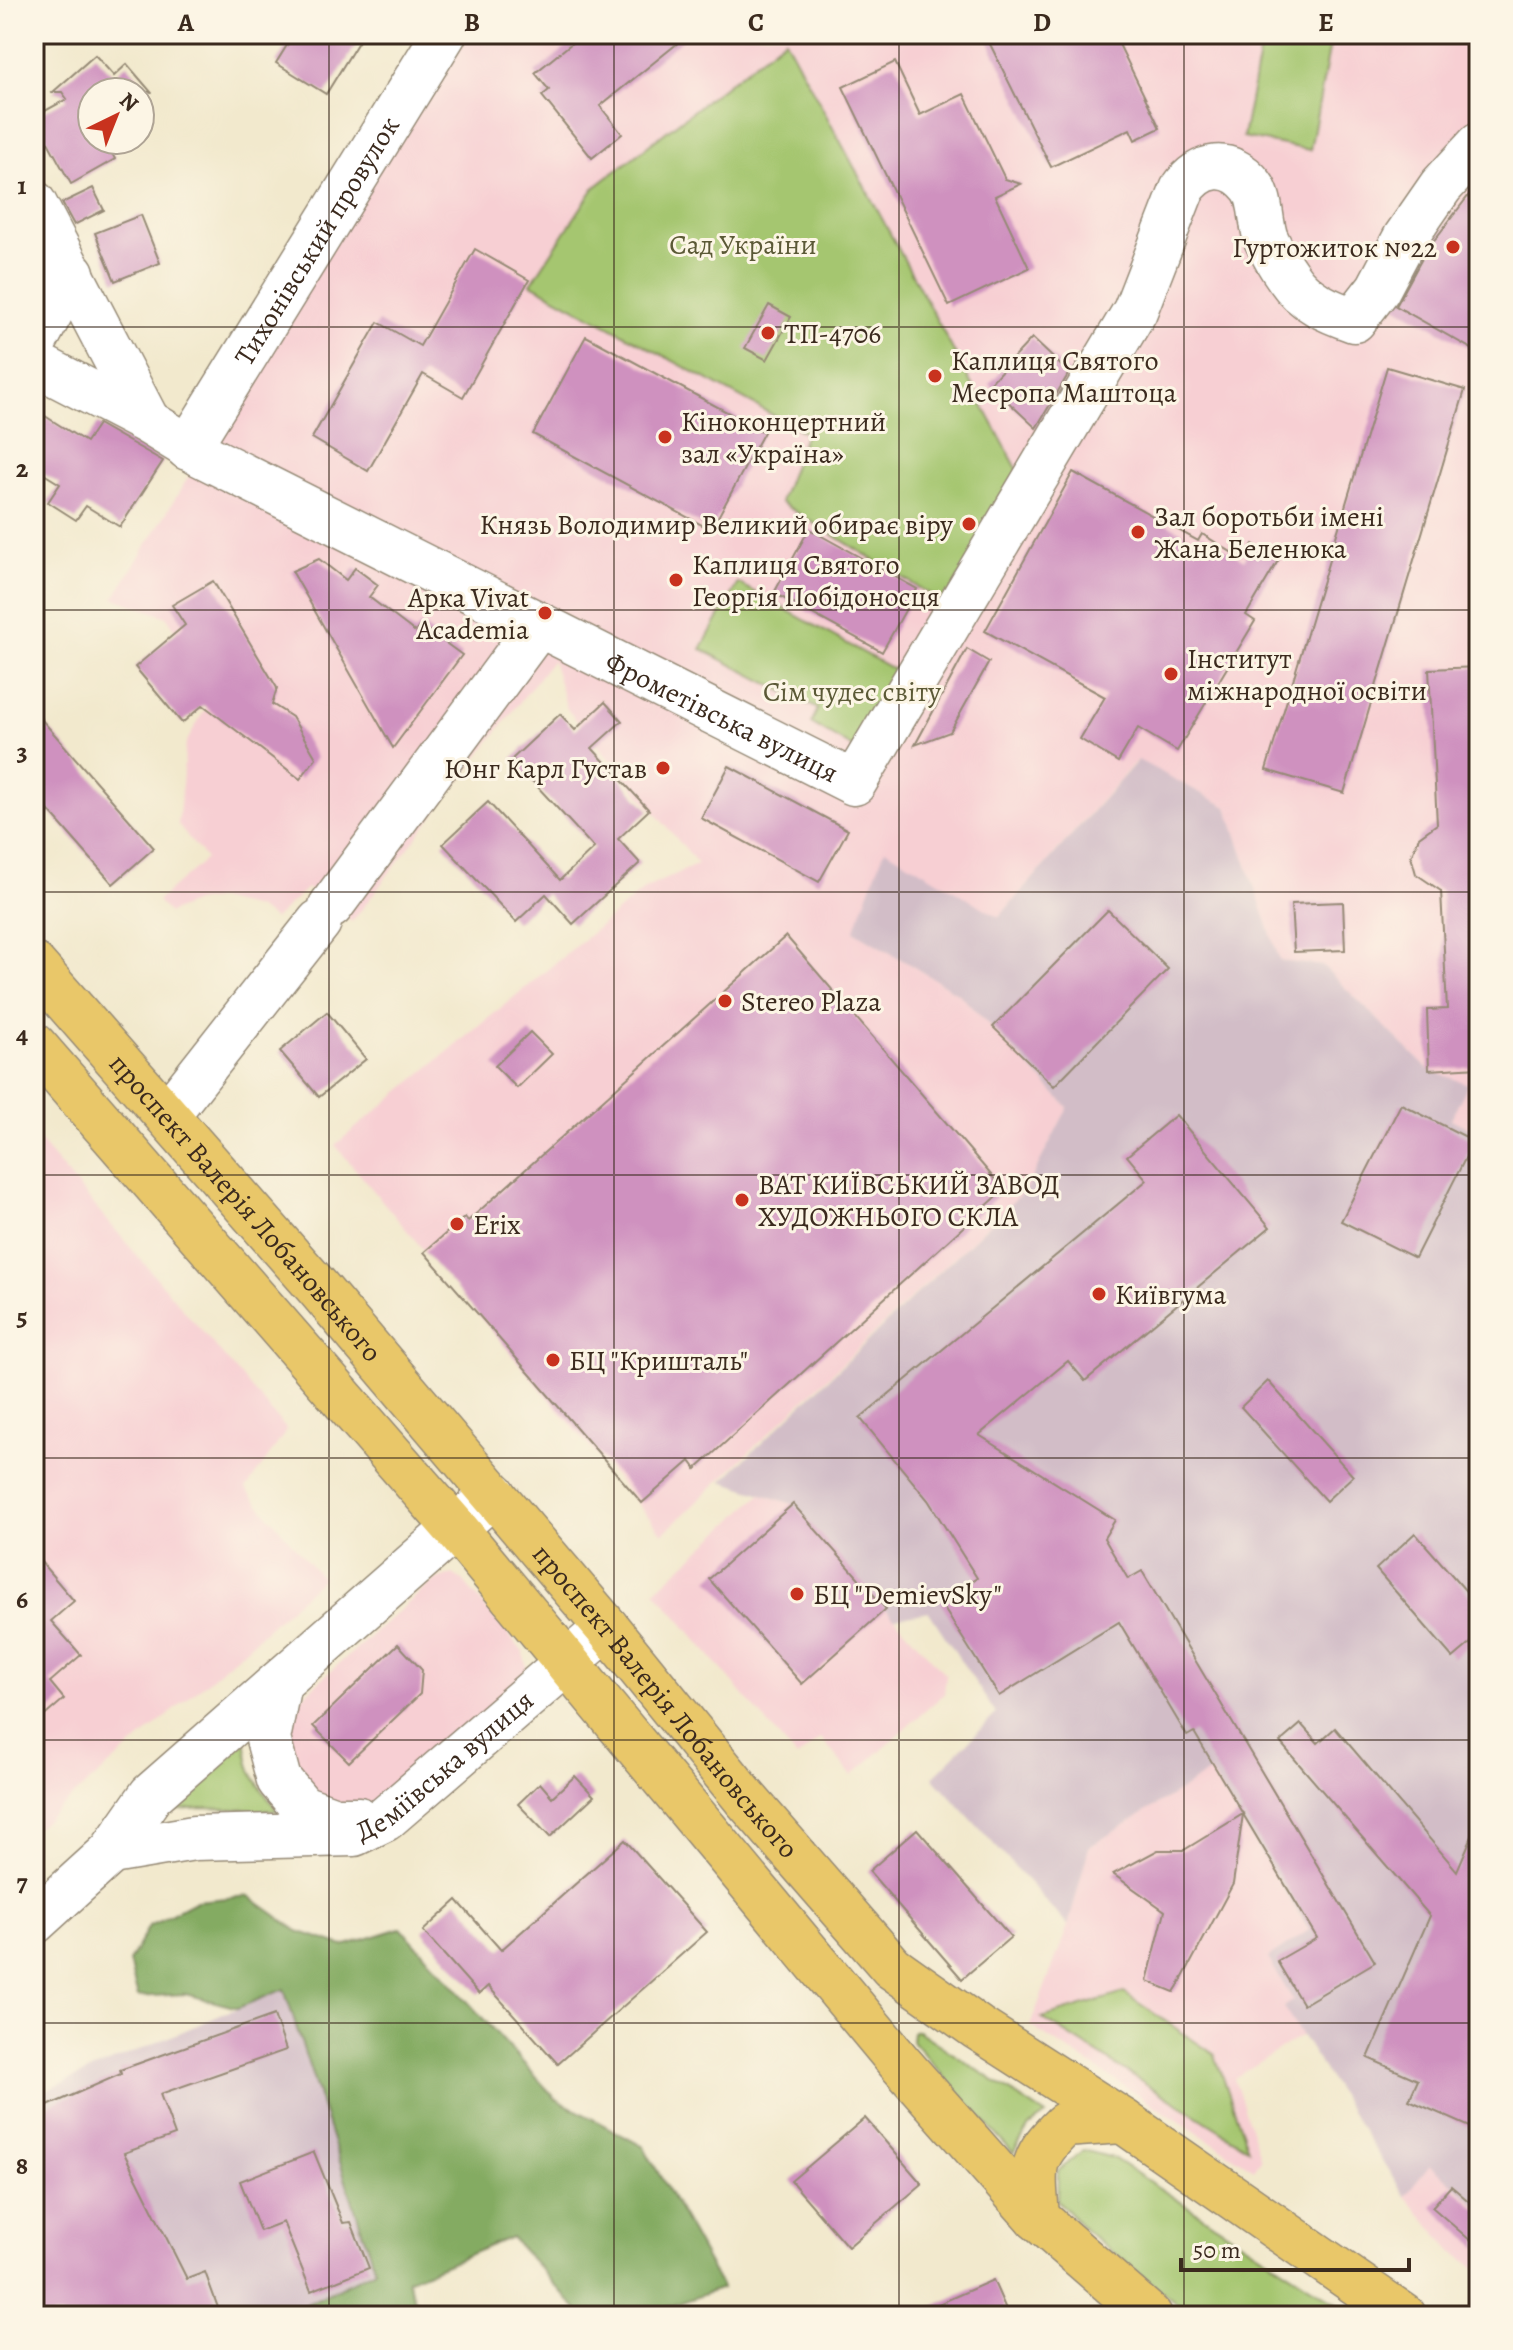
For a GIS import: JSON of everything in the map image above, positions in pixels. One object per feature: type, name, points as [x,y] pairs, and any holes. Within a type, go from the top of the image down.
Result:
[{"type":"main road","name":"проспект Валерія Лобановського","points":[[34,965],[494,1494],[744,1797],[892,1967],[978,2028],[1123,2121],[1404,2316]]},
{"type":"main road","name":"проспект Валерія Лобановського","points":[[34,1045],[456,1529],[899,2062],[1037,2218],[1150,2316]]},
{"type":"main road","points":[[1037,2218],[1034,2174],[1039,2149],[1064,2125],[1123,2121]]},
{"type":"street","name":"Тихонівський провулок","points":[[188,448],[444,34]]},
{"type":"street","name":"Фрометівська вулиця","points":[[34,363],[148,422],[188,448],[854,783],[1135,311],[1182,190],[1192,176],[1213,165],[1235,170],[1254,188],[1266,238],[1289,279],[1320,308],[1354,320],[1378,289],[1405,238],[1441,186],[1479,145]]},
{"type":"street","points":[[34,203],[148,422]]},
{"type":"street","points":[[34,343],[72,273]]},
{"type":"street","points":[[167,1115],[325,914],[539,625]]},
{"type":"street","points":[[34,1922],[111,1852],[151,1795],[494,1494]]},
{"type":"street","name":"Деміївська вулиця","points":[[111,1852],[194,1838],[354,1834],[385,1819],[607,1628]]},
{"type":"street","points":[[279,1683],[268,1739],[279,1780],[302,1807],[335,1819],[385,1819]]},
{"type":"shaded area","points":[[461,34],[1479,34],[1479,1133],[1451,1119],[1467,1085],[1429,1070],[1323,966],[1280,961],[1227,807],[1137,760],[999,917],[854,931],[959,994],[1068,1107],[1026,1189],[663,1534],[335,1145],[646,888],[698,864],[567,709],[552,660],[352,922],[307,888],[274,919],[256,908],[217,899],[194,902],[169,913],[157,901],[206,859],[178,825],[186,743],[215,691],[167,617],[114,598]]},
{"type":"shaded area","points":[[1138,760],[1227,807],[1280,961],[1323,966],[1429,1070],[1468,1084],[1451,1119],[1479,1133],[1479,2207],[1430,2165],[1405,2196],[1283,2007],[1293,2000],[1268,1958],[1309,1930],[1210,1772],[1089,1847],[1068,1926],[933,1777],[996,1714],[929,1612],[894,1618],[793,1504],[722,1481],[1026,1189],[1068,1107],[959,994],[854,931],[885,849],[999,917]]},
{"type":"shaded area","points":[[34,1135],[287,1430],[246,1489],[322,1578],[243,1651],[34,1830]]},
{"type":"shaded area","points":[[761,1494],[793,1504],[946,1675],[944,1694],[852,1776],[821,1738],[797,1758],[655,1591]]},
{"type":"shaded area","points":[[453,1574],[463,1581],[523,1652],[528,1673],[400,1790],[359,1808],[319,1798],[291,1763],[289,1719],[299,1699],[432,1582]]},
{"type":"shaded area","points":[[1210,1772],[1309,1931],[1294,2001],[1283,2007],[1303,2035],[1234,2078],[1261,2159],[1254,2169],[1030,2026],[1068,1926],[1089,1847]]},
{"type":"shaded area","points":[[284,1988],[410,2316],[34,2316],[34,2095]]},
{"type":"shaded area","points":[[1430,2164],[1479,2207],[1479,2271],[1452,2251],[1405,2196]]},
{"type":"green space","points":[[1263,34],[1332,34],[1310,150],[1243,137]]},
{"type":"green space","name":"Сад України","points":[[785,39],[1020,474],[944,603],[780,502],[806,433],[531,284],[594,188]]},
{"type":"green space","name":"Сім чудес світу","points":[[738,583],[905,676],[862,753],[811,723],[818,709],[701,649]]},
{"type":"green space","points":[[245,1731],[247,1756],[253,1774],[278,1811],[203,1808],[153,1812]]},
{"type":"green space","points":[[249,1896],[298,1931],[343,1946],[401,1928],[556,2099],[644,2147],[722,2288],[643,2316],[583,2316],[511,2237],[407,2280],[422,2316],[292,2316],[291,2312],[375,2270],[284,1989],[238,2008],[185,1994],[138,1997],[129,1962],[149,1926],[196,1901]]},
{"type":"green space","points":[[1124,1993],[1215,2055],[1248,2148],[1042,2018]]},
{"type":"green space","points":[[917,2030],[1046,2115],[1030,2126],[1013,2153],[912,2041],[913,2032]]},
{"type":"green space","points":[[1083,2150],[1113,2158],[1356,2316],[1193,2316],[1085,2230],[1057,2200],[1058,2171]]},
{"type":"building","points":[[294,34],[363,34],[326,94],[276,63]]},
{"type":"building","points":[[583,34],[689,34],[600,106],[622,134],[592,158],[542,96],[549,90],[535,73]]},
{"type":"building","points":[[985,34],[1114,34],[1160,128],[1135,140],[1130,129],[1051,167]]},
{"type":"building","points":[[95,55],[114,76],[76,76],[76,156],[113,156],[115,159],[71,184],[34,117],[67,99],[62,92],[53,92]]},
{"type":"building","points":[[895,62],[920,115],[964,94],[1005,179],[1021,184],[995,196],[1029,268],[949,306],[843,87]]},
{"type":"building","points":[[127,64],[137,76],[114,76]]},
{"type":"building","name":"Гуртожиток №22","points":[[1479,182],[1479,353],[1396,306],[1426,251]]},
{"type":"building","points":[[93,188],[104,210],[74,225],[62,203]]},
{"type":"building","points":[[141,215],[160,263],[115,281],[95,233]]},
{"type":"building","points":[[475,249],[529,280],[463,397],[423,374],[368,471],[312,438],[378,322],[420,346]]},
{"type":"building","name":"ТП-4706","points":[[769,305],[791,317],[767,360],[745,348]]},
{"type":"building","points":[[586,336],[764,432],[711,530],[533,434]]},
{"type":"building","points":[[1032,338],[1069,373],[1036,428],[989,384]]},
{"type":"building","points":[[1387,367],[1465,390],[1344,793],[1266,770]]},
{"type":"building","points":[[34,409],[86,442],[98,424],[163,461],[120,527],[86,506],[76,520],[48,502],[60,484],[34,468]]},
{"type":"building","points":[[1073,472],[1198,541],[1202,534],[1244,560],[1253,544],[1279,559],[1246,615],[1255,621],[1177,751],[1138,728],[1118,762],[1080,739],[1105,697],[985,631]]},
{"type":"building","points":[[809,529],[917,589],[882,652],[774,593]]},
{"type":"building","points":[[319,559],[346,580],[355,568],[378,585],[369,597],[415,632],[421,625],[462,655],[393,748],[292,571]]},
{"type":"building","points":[[213,581],[277,688],[272,704],[292,717],[316,758],[300,779],[203,705],[182,723],[135,667],[185,625],[172,605]]},
{"type":"building","points":[[967,649],[989,662],[950,732],[915,745]]},
{"type":"building","points":[[1479,667],[1479,1067],[1429,1070],[1427,1010],[1447,1009],[1441,891],[1416,874],[1411,856],[1419,837],[1437,824],[1429,669]]},
{"type":"building","points":[[605,702],[622,721],[592,748],[649,810],[618,839],[640,863],[573,924],[546,894],[516,922],[443,844],[488,802],[560,880],[594,848],[512,759],[560,714],[575,730]]},
{"type":"building","points":[[34,711],[154,848],[113,884],[34,794]]},
{"type":"building","points":[[729,766],[848,830],[819,882],[701,818]]},
{"type":"building","points":[[1343,902],[1345,950],[1294,952],[1291,904]]},
{"type":"building","points":[[1108,910],[1168,969],[1054,1086],[993,1027]]},
{"type":"building","name":"ВАТ КИЇВСЬКИЙ ЗАВОД ХУДОЖНЬОГО СКЛА","points":[[786,936],[1004,1190],[696,1469],[690,1461],[642,1503],[424,1252],[465,1217],[468,1221]]},
{"type":"building","points":[[327,1012],[366,1059],[319,1097],[280,1051]]},
{"type":"building","points":[[530,1032],[552,1054],[517,1088],[495,1066]]},
{"type":"building","points":[[1401,1104],[1474,1141],[1415,1258],[1341,1221]]},
{"type":"building","points":[[1176,1115],[1270,1227],[1085,1381],[1068,1361],[979,1435],[1115,1520],[1104,1538],[1128,1579],[1142,1571],[1375,1962],[1303,2005],[1277,1961],[1317,1938],[1194,1732],[1187,1736],[1119,1622],[999,1696],[940,1602],[977,1578],[928,1500],[860,1418],[1147,1180],[1127,1156]]},
{"type":"building","points":[[1268,1381],[1353,1476],[1326,1501],[1241,1407]]},
{"type":"building","name":"БЦ \"DemievSky\"","points":[[793,1504],[886,1609],[802,1684],[709,1579]]},
{"type":"building","points":[[1415,1533],[1479,1606],[1479,1636],[1453,1658],[1376,1569]]},
{"type":"building","points":[[34,1554],[74,1601],[51,1621],[81,1655],[50,1682],[64,1699],[34,1725]]},
{"type":"building","points":[[398,1644],[422,1670],[420,1694],[349,1762],[313,1726]]},
{"type":"building","points":[[1301,1724],[1318,1743],[1335,1728],[1457,1871],[1479,1820],[1479,2131],[1409,2100],[1418,2080],[1368,2058],[1430,1916],[1280,1742]]},
{"type":"building","points":[[575,1776],[594,1796],[550,1837],[518,1804],[540,1783],[552,1797]]},
{"type":"building","points":[[1243,1814],[1233,1884],[1181,1981],[1174,1992],[1147,1981],[1165,1911],[1113,1874],[1158,1850],[1184,1850]]},
{"type":"building","points":[[917,1829],[1011,1937],[962,1979],[869,1871]]},
{"type":"building","points":[[625,1840],[707,1932],[558,2064],[488,1986],[479,1994],[423,1931],[457,1900],[501,1950]]},
{"type":"building","points":[[274,2015],[286,2050],[160,2094],[175,2135],[124,2153],[187,2279],[205,2272],[221,2316],[34,2316],[34,2112],[121,2074],[120,2070]]},
{"type":"building","points":[[865,2118],[922,2184],[848,2247],[791,2181]]},
{"type":"building","points":[[314,2152],[343,2223],[351,2222],[369,2268],[311,2291],[283,2222],[260,2231],[240,2181]]},
{"type":"building","points":[[1451,2186],[1479,2210],[1479,2248],[1432,2207]]},
{"type":"building","points":[[993,2280],[1009,2316],[911,2316]]},
{"type":"place","name":"Гуртожиток №22","points":[[1453,247]]},
{"type":"place","name":"ТП-4706","points":[[768,333]]},
{"type":"place","name":"Каплиця Святого Месропа Маштоца","points":[[935,376]]},
{"type":"place","name":"Кіноконцертний зал «Україна»","points":[[665,437]]},
{"type":"place","name":"Князь Володимир Великий обирає віру","points":[[969,524]]},
{"type":"place","name":"Зал боротьби імені Жана Беленюка","points":[[1138,532]]},
{"type":"place","name":"Каплиця Святого Георгія Побідоносця","points":[[676,580]]},
{"type":"place","name":"Арка Vivat Academia","points":[[545,613]]},
{"type":"place","name":"Інститут міжнародної освіти","points":[[1171,674]]},
{"type":"place","name":"Юнг Карл Густав","points":[[663,768]]},
{"type":"place","name":"Stereo Plaza","points":[[725,1001]]},
{"type":"place","name":"ВАТ КИЇВСЬКИЙ ЗАВОД ХУДОЖНЬОГО СКЛА","points":[[742,1200]]},
{"type":"place","name":"Erix","points":[[457,1224]]},
{"type":"place","name":"Київгума","points":[[1099,1294]]},
{"type":"place","name":"БЦ \"Кришталь\"","points":[[553,1360]]},
{"type":"place","name":"БЦ \"DemievSky\"","points":[[797,1594]]}]
